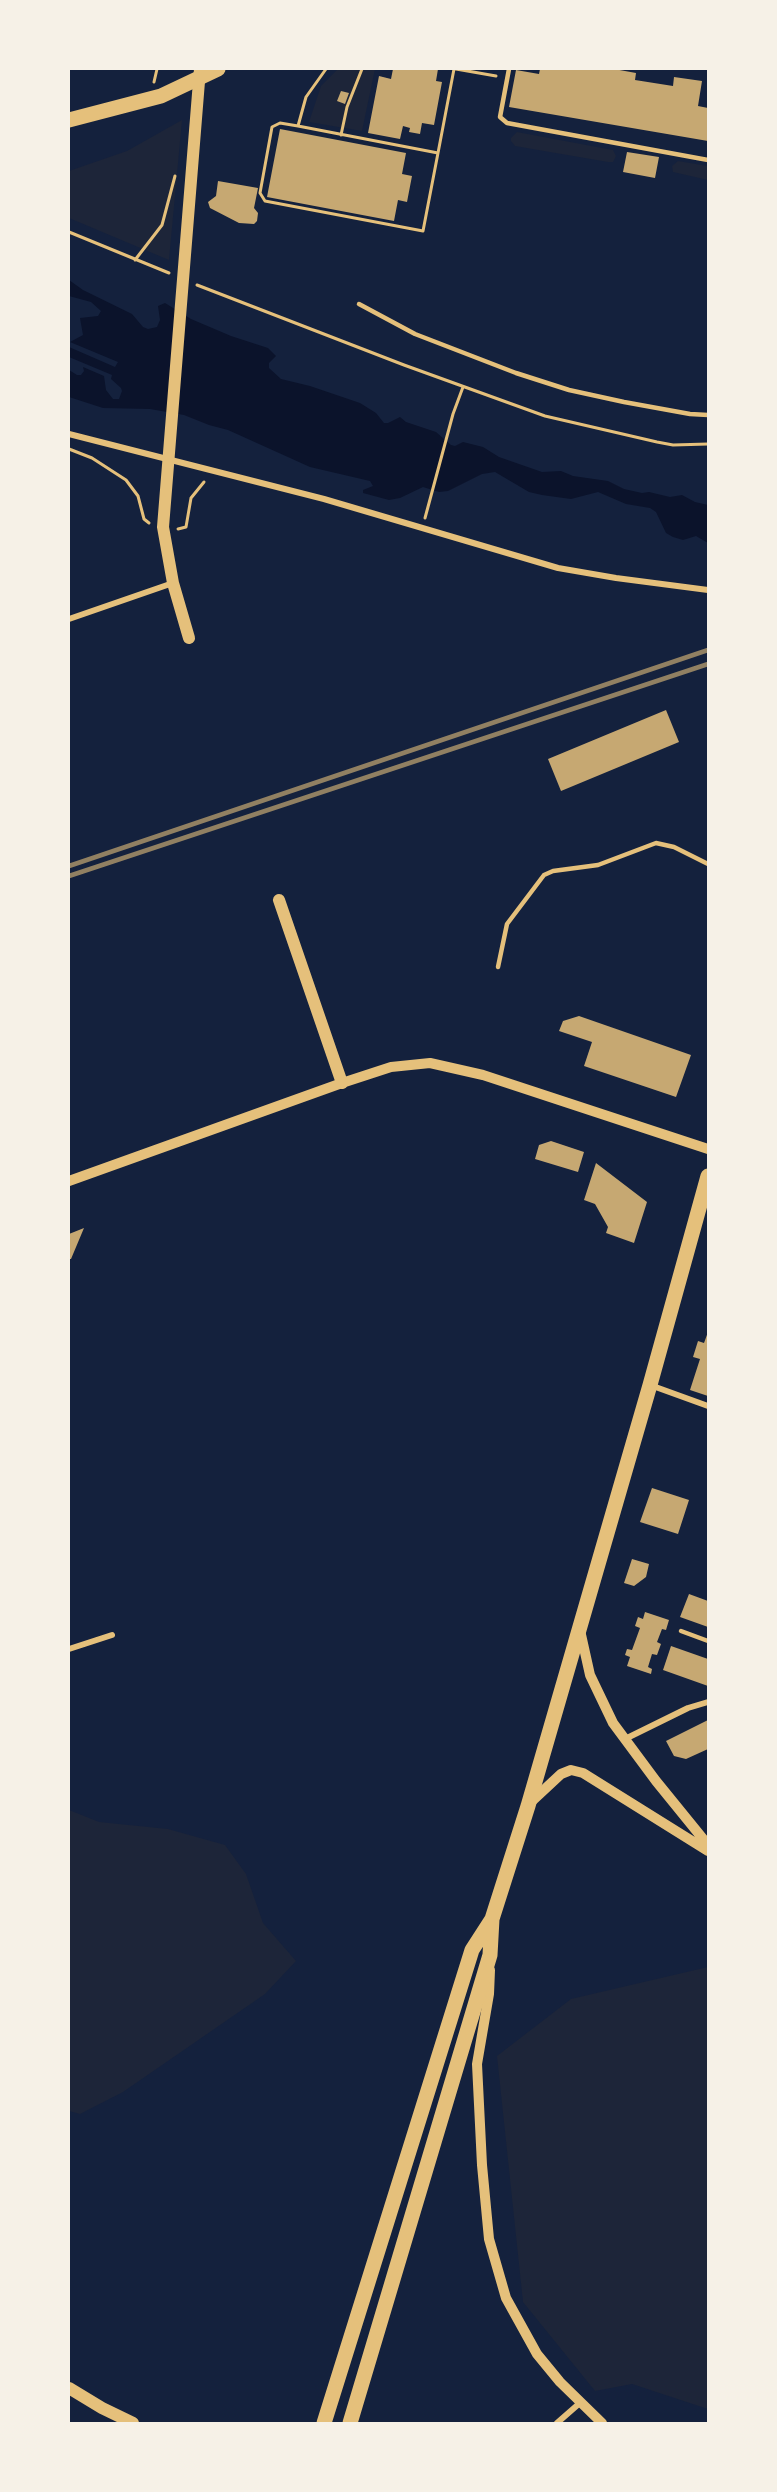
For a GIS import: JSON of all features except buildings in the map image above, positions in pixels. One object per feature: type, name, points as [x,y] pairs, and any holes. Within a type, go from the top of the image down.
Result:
[{"type":"main road","points":[[189,638],[173,583],[163,527],[200,69]]},
{"type":"main road","points":[[69,120],[161,96],[218,69]]},
{"type":"main road","points":[[279,900],[342,1083]]},
{"type":"main road","points":[[350,2423],[490,1955],[492,1919],[528,1806],[708,1176]]},
{"type":"main road","points":[[324,2423],[472,1950],[492,1919]]},
{"type":"main road","points":[[69,2388],[133,2423]]},
{"type":"street","points":[[69,434],[197,465],[558,568],[708,590]]},
{"type":"street","points":[[69,619],[173,583]]},
{"type":"street","points":[[69,1181],[342,1083],[392,1067],[430,1063],[483,1075],[708,1149]]},
{"type":"street","points":[[650,1385],[708,1406]]},
{"type":"street","points":[[579,1626],[594,1683],[613,1723],[708,1845]]},
{"type":"street","points":[[69,1649],[112,1635]]},
{"type":"street","points":[[625,1738],[688,1708],[708,1702]]},
{"type":"street","points":[[528,1806],[561,1774],[571,1770],[583,1773],[708,1851]]},
{"type":"street","points":[[490,1955],[489,1994],[477,2064],[482,2165],[489,2240],[506,2298],[537,2354],[560,2382],[602,2423]]},
{"type":"street","points":[[557,2423],[581,2402]]},
{"type":"lane","points":[[509,69],[500,117],[507,123],[708,160]]},
{"type":"lane","points":[[359,304],[416,334],[506,369],[569,390],[690,414],[708,415]]},
{"type":"lane","points":[[498,967],[507,924],[544,875],[598,865],[656,843],[674,848],[708,864]]},
{"type":"lane","points":[[681,1631],[708,1641]]},
{"type":"path","points":[[298,126],[306,97],[326,69]]},
{"type":"path","points":[[341,135],[347,107],[362,69]]},
{"type":"path","points":[[438,153],[280,123],[272,127],[260,193],[265,201],[423,231],[455,69],[507,78]]},
{"type":"path","points":[[135,260],[162,225],[177,169],[192,169]]},
{"type":"path","points":[[69,232],[176,276]]},
{"type":"path","points":[[196,284],[404,365],[545,416],[673,445],[708,444]]},
{"type":"path","points":[[422,529],[453,414],[464,386]]},
{"type":"shaded area","points":[[338,69],[375,69],[362,131],[309,122],[321,86]]},
{"type":"shaded area","points":[[182,120],[169,260],[69,218],[69,171],[127,151]]},
{"type":"shaded area","points":[[517,132],[613,150],[616,156],[613,162],[608,162],[515,146],[511,138]]},
{"type":"shaded area","points":[[678,161],[708,166],[708,180],[673,172],[672,166]]},
{"type":"shaded area","points":[[69,280],[83,290],[132,314],[143,327],[148,329],[157,327],[160,320],[158,306],[165,303],[191,319],[231,336],[268,348],[276,356],[269,363],[269,368],[281,379],[360,403],[376,413],[384,423],[400,417],[406,422],[436,432],[451,445],[455,446],[463,442],[483,447],[499,457],[542,472],[561,471],[573,476],[608,481],[624,489],[642,493],[649,492],[670,497],[682,495],[695,502],[708,505],[708,543],[696,536],[683,540],[666,533],[656,512],[650,508],[626,504],[598,492],[571,499],[529,492],[495,472],[482,474],[448,491],[439,492],[423,487],[400,498],[389,500],[363,493],[363,490],[373,486],[370,481],[310,467],[228,430],[184,415],[150,409],[103,408],[69,397],[69,370],[81,375],[84,371],[83,367],[104,376],[106,390],[113,399],[119,399],[122,391],[111,379],[112,375],[69,357],[69,347],[115,367],[118,362],[70,342],[83,335],[80,318],[98,316],[101,311],[91,302],[69,296]]},
{"type":"shaded area","points":[[69,1810],[99,1822],[168,1829],[225,1845],[246,1874],[263,1923],[296,1961],[265,1994],[123,2092],[80,2114],[69,2111]]},
{"type":"shaded area","points":[[708,1967],[708,2409],[632,2384],[595,2391],[523,2302],[497,2056],[571,1999]]},
{"type":"railway","points":[[69,866],[708,650]]},
{"type":"railway","points":[[69,876],[708,664]]}]
